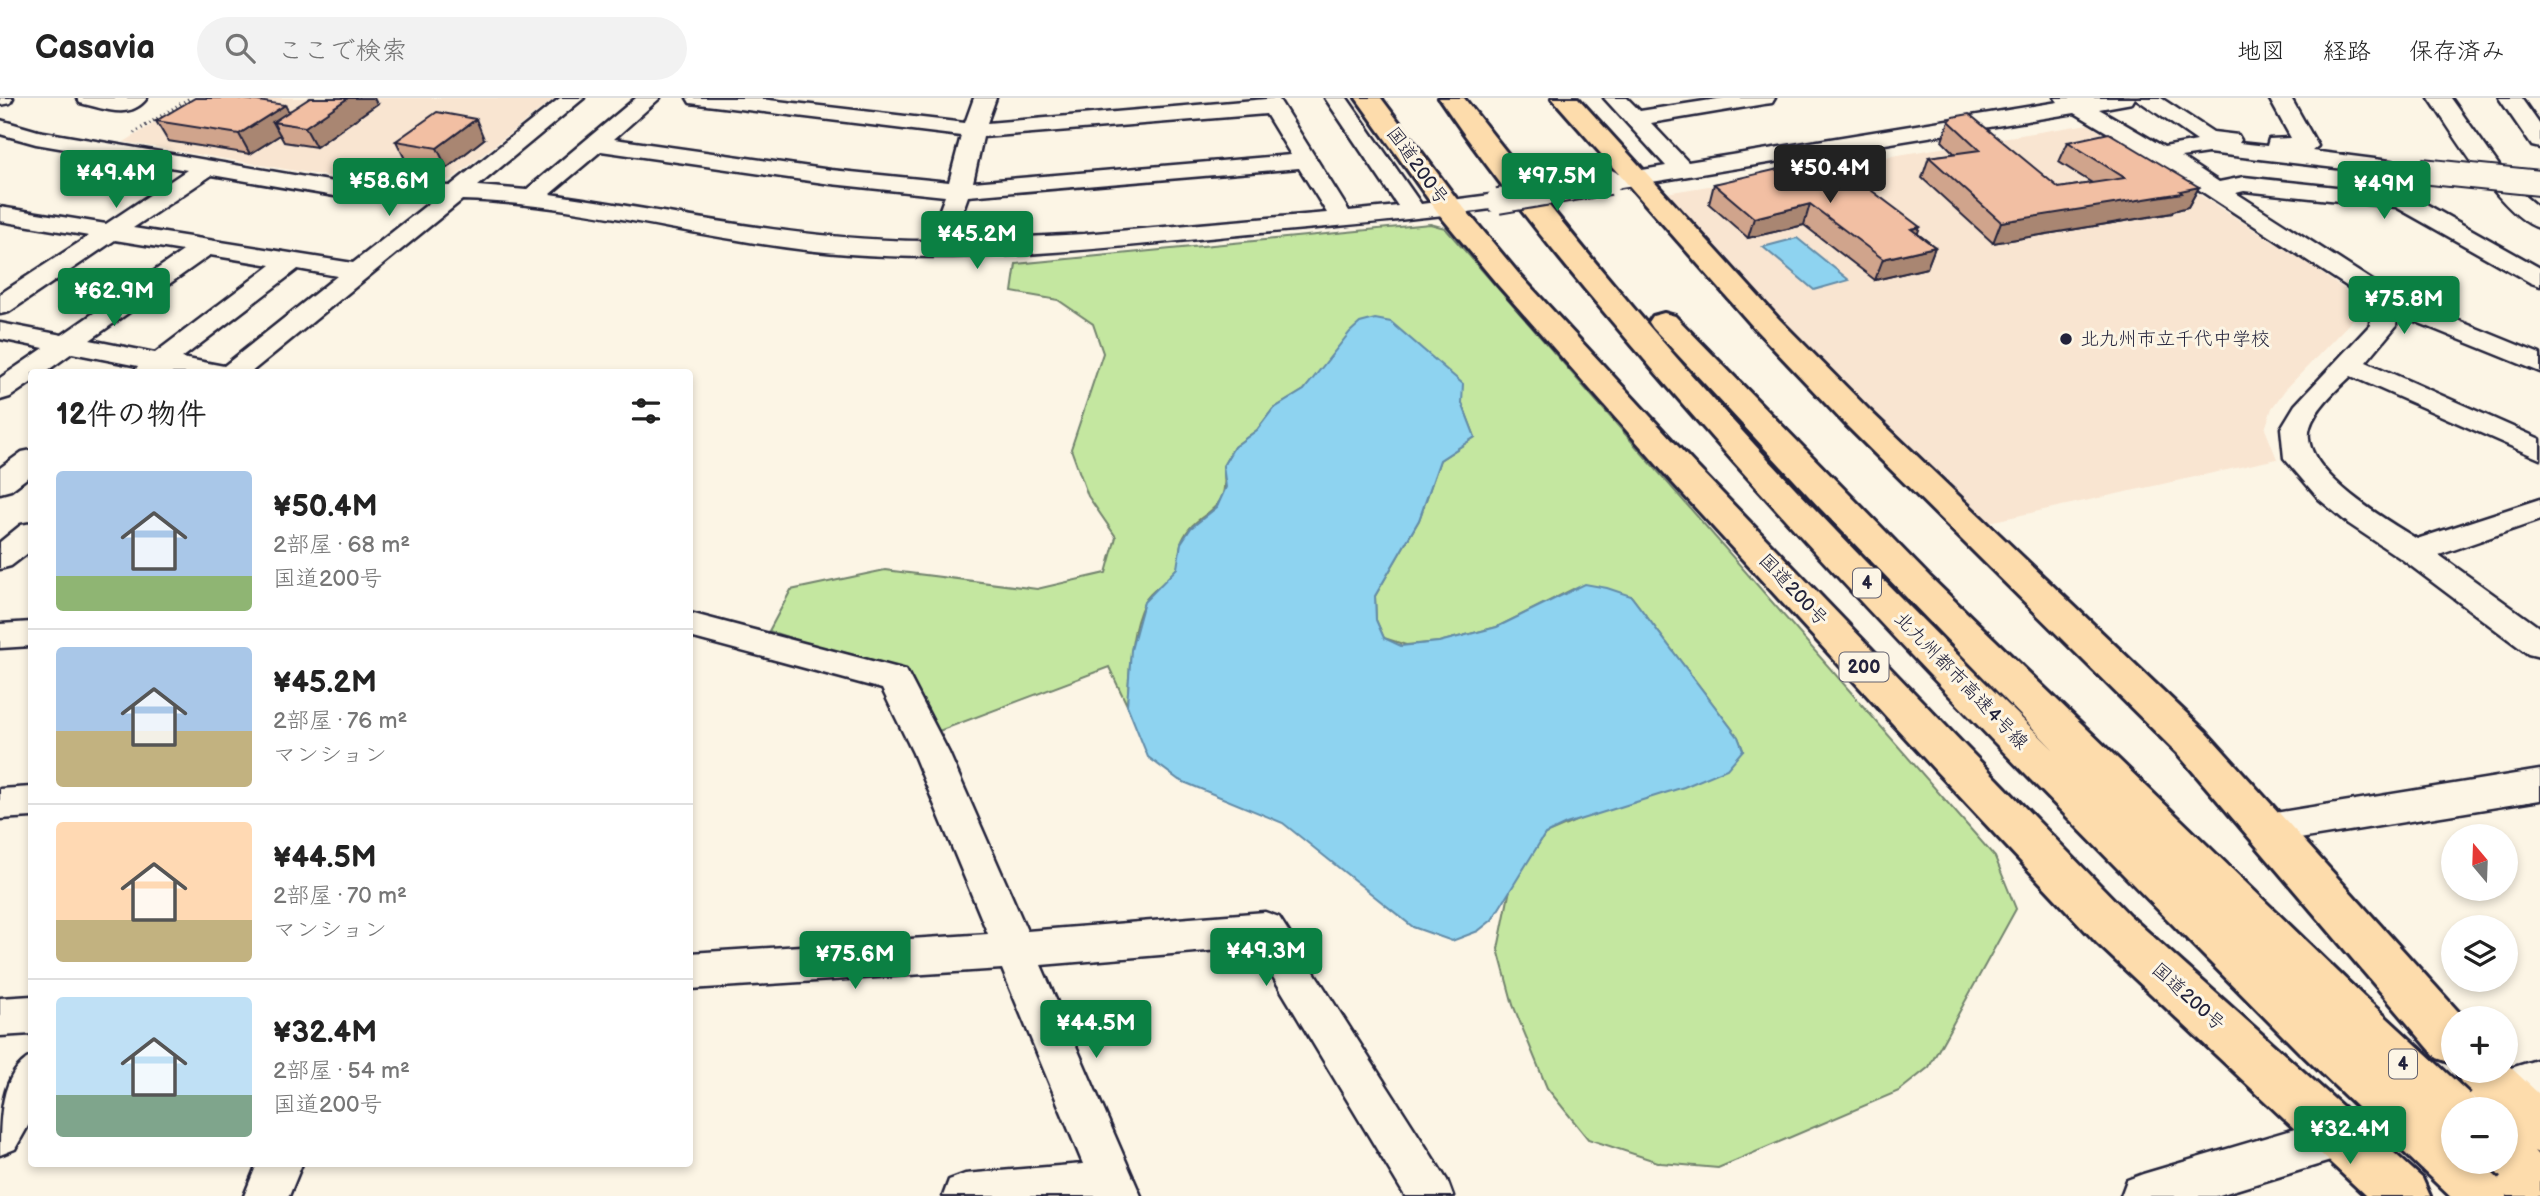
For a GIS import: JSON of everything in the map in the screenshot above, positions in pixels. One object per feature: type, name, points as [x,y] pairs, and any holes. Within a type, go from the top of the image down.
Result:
[{"type":"highway","name":"国道200号","points":[[1368,98],[1432,211],[1508,279],[1685,475],[2113,929],[2340,1135],[2403,1196]]},
{"type":"highway","name":"北九州都市高速4号線","points":[[1451,98],[1513,181],[1615,306],[1758,467],[1982,706],[2335,1027],[2441,1102]]},
{"type":"highway","name":"北九州都市高速4号線","points":[[1480,98],[1645,301],[1791,460],[2020,694],[2335,1027],[2483,1196]]},
{"type":"highway","points":[[1564,98],[1622,180],[1839,399],[2192,743],[2441,1027]]},
{"type":"highway","points":[[2508,1083],[2540,1129]]},
{"type":"highway","points":[[2518,1171],[2540,1192]]},
{"type":"street","points":[[88,98],[122,106],[136,98]]},
{"type":"street","points":[[238,369],[573,98]]},
{"type":"street","points":[[531,198],[649,98]]},
{"type":"street","points":[[698,98],[973,131],[1269,103],[1308,160],[1342,218]]},
{"type":"street","points":[[937,249],[959,190],[973,131],[985,98]]},
{"type":"street","points":[[1336,98],[1432,211]]},
{"type":"street","points":[[1615,98],[1682,169]]},
{"type":"street","points":[[1634,119],[1732,101],[1764,98]]},
{"type":"street","points":[[0,127],[36,137],[340,190],[387,194],[456,192],[531,198],[713,231],[850,247],[1029,248],[1432,211],[2072,102],[2124,98]]},
{"type":"street","points":[[2147,98],[2207,138],[2307,146],[2280,98]]},
{"type":"street","points":[[2440,98],[2507,193],[2540,221]]},
{"type":"street","points":[[2510,98],[2540,101]]},
{"type":"street","points":[[2510,98],[2540,141]]},
{"type":"street","points":[[2072,102],[2160,154],[2384,299],[2540,364]]},
{"type":"street","points":[[595,143],[831,177],[959,190],[1308,160]]},
{"type":"street","points":[[2160,154],[2208,146],[2540,183]]},
{"type":"street","points":[[0,306],[206,168]]},
{"type":"street","points":[[2215,190],[2244,184],[2402,200],[2540,278]]},
{"type":"street","points":[[6,221],[111,232],[360,272]]},
{"type":"street","points":[[31,369],[205,247]]},
{"type":"street","points":[[153,367],[293,261]]},
{"type":"street","points":[[2384,299],[2382,326],[2309,405],[2295,428],[2299,458],[2330,492],[2360,517],[2414,552],[2540,645]]},
{"type":"street","points":[[0,331],[67,344],[153,367],[175,369]]},
{"type":"street","points":[[2348,365],[2540,450]]},
{"type":"street","points":[[0,390],[28,371]]},
{"type":"street","points":[[0,483],[28,462]]},
{"type":"street","points":[[2414,552],[2540,509]]},
{"type":"street","points":[[13,554],[28,537]]},
{"type":"street","points":[[693,626],[894,679],[931,753],[1116,1190],[965,1196]]},
{"type":"street","points":[[0,636],[28,634]]},
{"type":"street","points":[[2269,829],[2540,785]]},
{"type":"street","points":[[0,804],[28,802]]},
{"type":"street","points":[[693,971],[1016,950],[1265,929],[1431,1196]]},
{"type":"street","points":[[0,1017],[28,1015]]},
{"type":"street","points":[[0,1134],[28,1083]]},
{"type":"street","points":[[2143,1196],[2497,1083]]},
{"type":"street","points":[[267,1196],[279,1167]]},
{"type":"path","points":[[107,150],[190,98]]},
{"type":"shaded area","points":[[195,98],[555,98],[452,179],[444,181],[356,181],[124,142]]},
{"type":"shaded area","name":"北九州市立千代中学校","points":[[2088,124],[2313,267],[2345,290],[2353,301],[2359,313],[2285,390],[2272,408],[2265,429],[2277,459],[1989,522],[1822,365],[1666,193]]},
{"type":"green space","points":[[1430,224],[1445,228],[1995,857],[2016,909],[1929,1067],[1899,1091],[1718,1168],[1661,1163],[1588,1139],[1547,1088],[1513,1005],[1498,949],[1510,889],[1545,834],[1743,750],[1738,737],[1631,596],[1573,589],[1497,627],[1439,642],[1406,645],[1384,638],[1376,620],[1375,596],[1419,520],[1440,460],[1475,437],[1462,403],[1324,367],[1304,390],[1273,409],[1257,430],[1234,447],[1223,466],[1224,483],[1218,504],[1188,530],[1181,544],[1177,568],[1144,603],[1135,627],[1127,705],[1109,667],[939,731],[910,676],[901,668],[834,652],[769,631],[791,590],[885,570],[1037,589],[1106,573],[1116,537],[1088,496],[1071,449],[1103,353],[1093,324],[1058,300],[1012,292],[1016,264]]},
{"type":"water","points":[[1797,238],[1849,280],[1814,290],[1763,247]]},
{"type":"water","points":[[1375,319],[1391,322],[1463,384],[1462,403],[1475,437],[1440,460],[1419,520],[1375,596],[1376,620],[1384,638],[1401,646],[1439,642],[1497,627],[1585,584],[1607,588],[1631,596],[1738,737],[1743,750],[1727,769],[1684,787],[1566,824],[1545,834],[1492,920],[1478,931],[1452,941],[1413,927],[1283,823],[1179,780],[1148,757],[1127,705],[1131,650],[1144,602],[1177,568],[1181,543],[1191,528],[1217,507],[1226,487],[1223,466],[1234,447],[1257,430],[1273,409],[1304,390],[1350,332],[1360,323]]},
{"type":"building","points":[[195,98],[238,98],[285,105],[239,134],[156,121]]},
{"type":"building","points":[[310,98],[348,98],[305,127],[273,122]]},
{"type":"building","points":[[437,112],[476,119],[437,148],[396,141]]},
{"type":"building","points":[[1969,114],[2059,188],[2125,178],[2068,142],[2109,133],[2199,187],[2180,191],[2182,193],[2001,222],[1929,157],[1980,150],[1949,121],[1953,117]]},
{"type":"building","points":[[1804,163],[1816,172],[1839,166],[1920,227],[1911,229],[1935,247],[1883,259],[1810,204],[1754,218],[1714,184]]},
{"type":"place","name":"北九州市立千代中学校","points":[[2066,339]]}]
